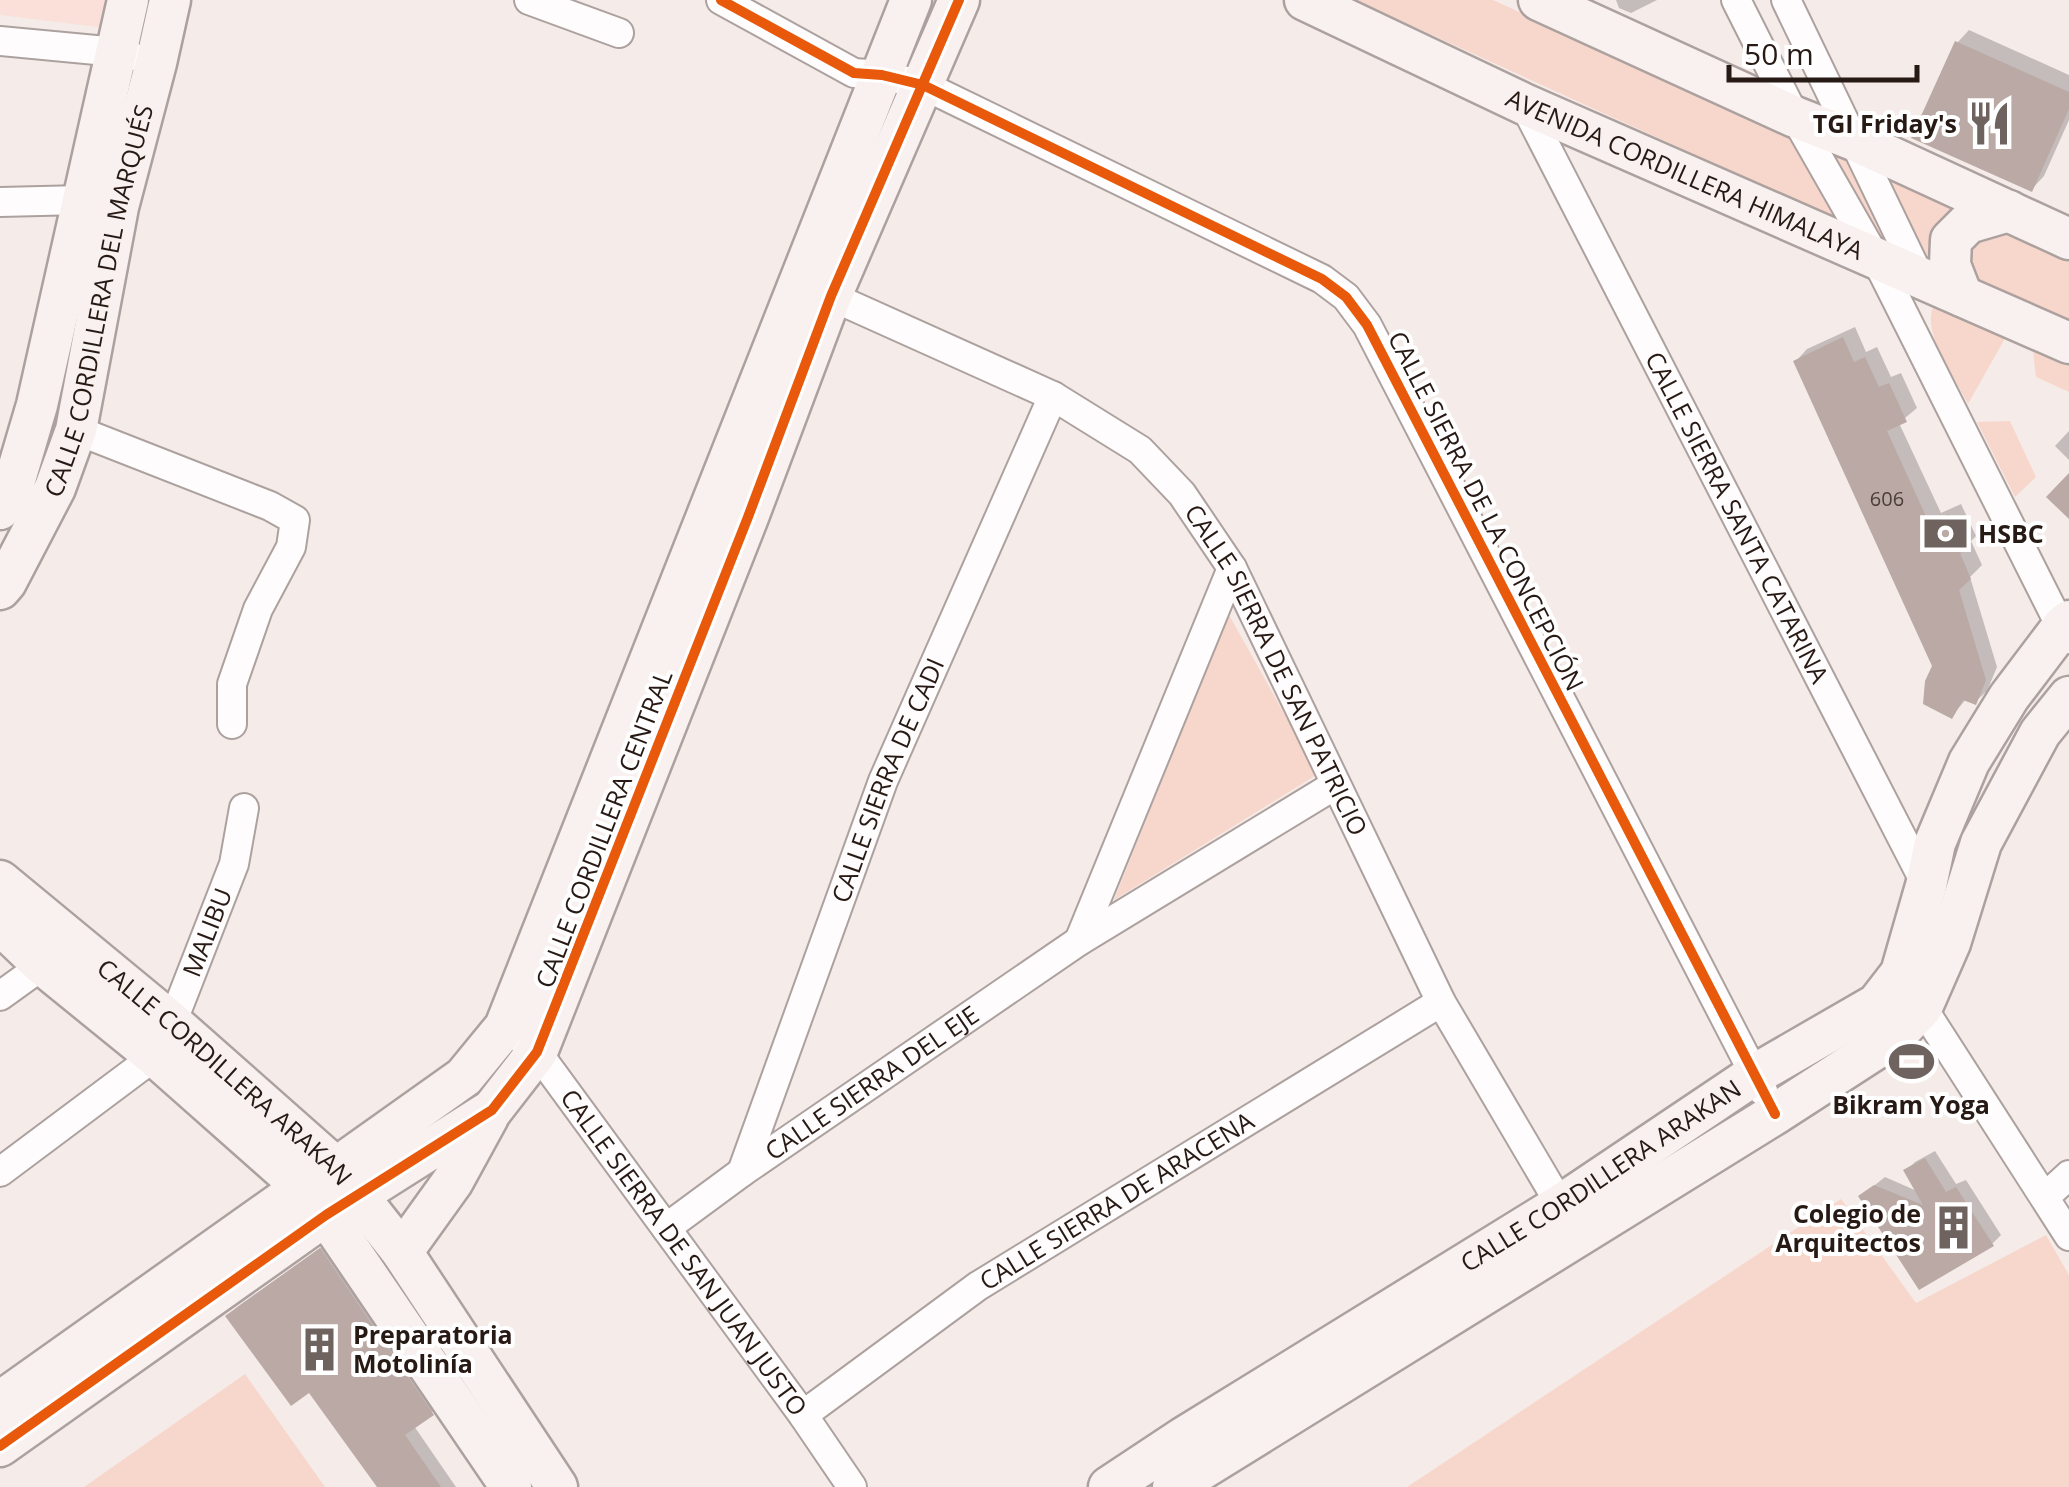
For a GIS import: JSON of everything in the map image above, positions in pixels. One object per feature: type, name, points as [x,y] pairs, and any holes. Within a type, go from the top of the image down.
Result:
[{"type":"street","name":"CALLE CORDILLERA DEL MARQUÉS","points":[[0,589],[55,488],[76,430],[117,52],[128,0]]},
{"type":"street","name":"CALLE CORDILLERA DEL MARQUÉS","points":[[0,509],[14,482],[100,204],[156,63],[170,0]]},
{"type":"street","points":[[529,0],[619,34]]},
{"type":"street","name":"CALLE SIERRA DE LA CONCEPCIÓN","points":[[721,0],[854,73],[923,85],[1322,279],[1346,297],[1367,324],[1775,1114]]},
{"type":"street","name":"CALLE CORDILLERA CENTRAL","points":[[0,1402],[331,1191],[492,1110],[538,1052],[730,509],[815,289],[882,75],[911,0]]},
{"type":"street","name":"CALLE CORDILLERA CENTRAL","points":[[815,289],[923,85],[959,0]]},
{"type":"street","name":"AVENIDA CORDILLERA HIMALAYA","points":[[1305,0],[1524,104],[2069,343]]},
{"type":"street","points":[[1538,0],[2069,239]]},
{"type":"street","points":[[1736,0],[1795,117],[1875,257],[2067,631]]},
{"type":"street","points":[[1786,0],[1920,276]]},
{"type":"street","points":[[0,41],[117,52],[156,63]]},
{"type":"street","name":"CALLE SIERRA SANTA CATARINA","points":[[1524,104],[1926,886],[1954,925]]},
{"type":"street","points":[[0,202],[100,204]]},
{"type":"street","points":[[1962,296],[1950,265],[1950,240],[1968,223],[2010,211]]},
{"type":"street","name":"CALLE SIERRA DE SAN PATRICIO","points":[[815,289],[1053,396],[1140,450],[1182,494],[1232,568],[1441,1002],[1569,1220]]},
{"type":"street","name":"CALLE SIERRA DE CADI","points":[[742,1172],[883,781],[1053,396]]},
{"type":"street","points":[[76,430],[270,506],[295,520],[291,548],[258,609],[232,684],[232,724]]},
{"type":"street","name":"CALLE CORDILLERA CENTRAL","points":[[0,1446],[331,1191],[464,1077],[504,1027],[730,509]]},
{"type":"street","points":[[1079,941],[1232,568]]},
{"type":"street","name":"CALLE CORDILLERA ARAKAN","points":[[1109,1487],[1193,1470],[1569,1220],[1754,1075],[1877,1004],[1901,973],[1935,843],[1969,762],[2009,697],[2067,631]]},
{"type":"street","name":"CALLE CORDILLERA ARAKAN","points":[[1569,1220],[1775,1114],[1894,1037],[1922,1007],[1950,942],[1980,843],[2040,733],[2069,697]]},
{"type":"street","name":"CALLE SIERRA DEL EJE","points":[[666,1228],[1079,941],[1335,784]]},
{"type":"street","name":"MALIBU","points":[[163,1039],[234,864],[244,808]]},
{"type":"street","name":"CALLE CORDILLERA ARAKAN","points":[[0,881],[163,1039],[402,1252],[557,1487]]},
{"type":"street","name":"CALLE CORDILLERA ARAKAN","points":[[0,924],[42,964],[163,1039]]},
{"type":"street","points":[[0,996],[42,964]]},
{"type":"street","points":[[1901,973],[2069,1236]]},
{"type":"street","name":"CALLE SIERRA DE ARACENA","points":[[803,1415],[978,1286],[1441,1002]]},
{"type":"street","name":"CALLE SIERRA DE SAN JUAN JUSTO","points":[[504,1027],[538,1052],[852,1487]]},
{"type":"street","points":[[0,1172],[163,1039]]},
{"type":"street","points":[[402,1252],[452,1180],[492,1110]]},
{"type":"street","points":[[2045,1197],[2069,1175]]},
{"type":"street","name":"CALLE CORDILLERA ARAKAN","points":[[331,1191],[511,1487]]},
{"type":"shaded area","points":[[0,0],[118,0],[113,29],[0,15]]},
{"type":"shaded area","points":[[1355,0],[1493,0],[2069,260],[2069,325]]},
{"type":"shaded area","points":[[1933,307],[1947,308],[2008,333],[1968,404],[1936,343]]},
{"type":"shaded area","points":[[2032,343],[2069,360],[2069,392],[2036,377]]},
{"type":"shaded area","points":[[2010,421],[2036,477],[2015,497],[1977,422]]},
{"type":"shaded area","points":[[1228,613],[1318,774],[1114,900]]},
{"type":"shaded area","points":[[1841,1199],[1916,1303],[2046,1235],[2069,1275],[2069,1487],[1407,1487]]},
{"type":"shaded area","points":[[245,1374],[325,1487],[84,1487]]},
{"type":"building","name":"TGI Friday's","points":[[1955,41],[2069,92],[2069,109],[2032,192],[1911,138]]},
{"type":"building","points":[[1843,337],[1854,362],[1865,357],[1879,387],[1889,383],[1907,422],[1887,431],[1929,523],[1949,514],[1966,550],[1960,553],[1971,579],[1959,590],[1986,680],[1976,705],[1963,700],[1952,719],[1923,704],[1925,681],[1932,666],[1793,361]]},
{"type":"building","points":[[2069,473],[2069,519],[2046,497]]},
{"type":"building","name":"Colegio de Arquitectos","points":[[1925,1158],[1946,1192],[1956,1187],[1994,1246],[1919,1290],[1858,1196],[1874,1185],[1923,1205],[1903,1170]]},
{"type":"building","name":"Preparatoria Motolinía","points":[[320,1248],[434,1415],[405,1435],[441,1487],[377,1487],[309,1393],[291,1406],[225,1316]]},
{"type":"cycle path","points":[[721,0],[854,73],[923,85],[1322,279],[1346,297],[1367,325],[1775,1114]]},
{"type":"cycle path","points":[[0,1446],[326,1215],[492,1110],[537,1052],[831,296],[959,0]]},
{"type":"place","name":"TGI Friday's","points":[[1990,124]]},
{"type":"place","name":"HSBC","points":[[1945,534]]},
{"type":"place","name":"Bikram Yoga","points":[[1911,1061]]},
{"type":"place","name":"Colegio de Arquitectos","points":[[1954,1228]]},
{"type":"place","name":"Preparatoria Motolinía","points":[[320,1349]]}]
